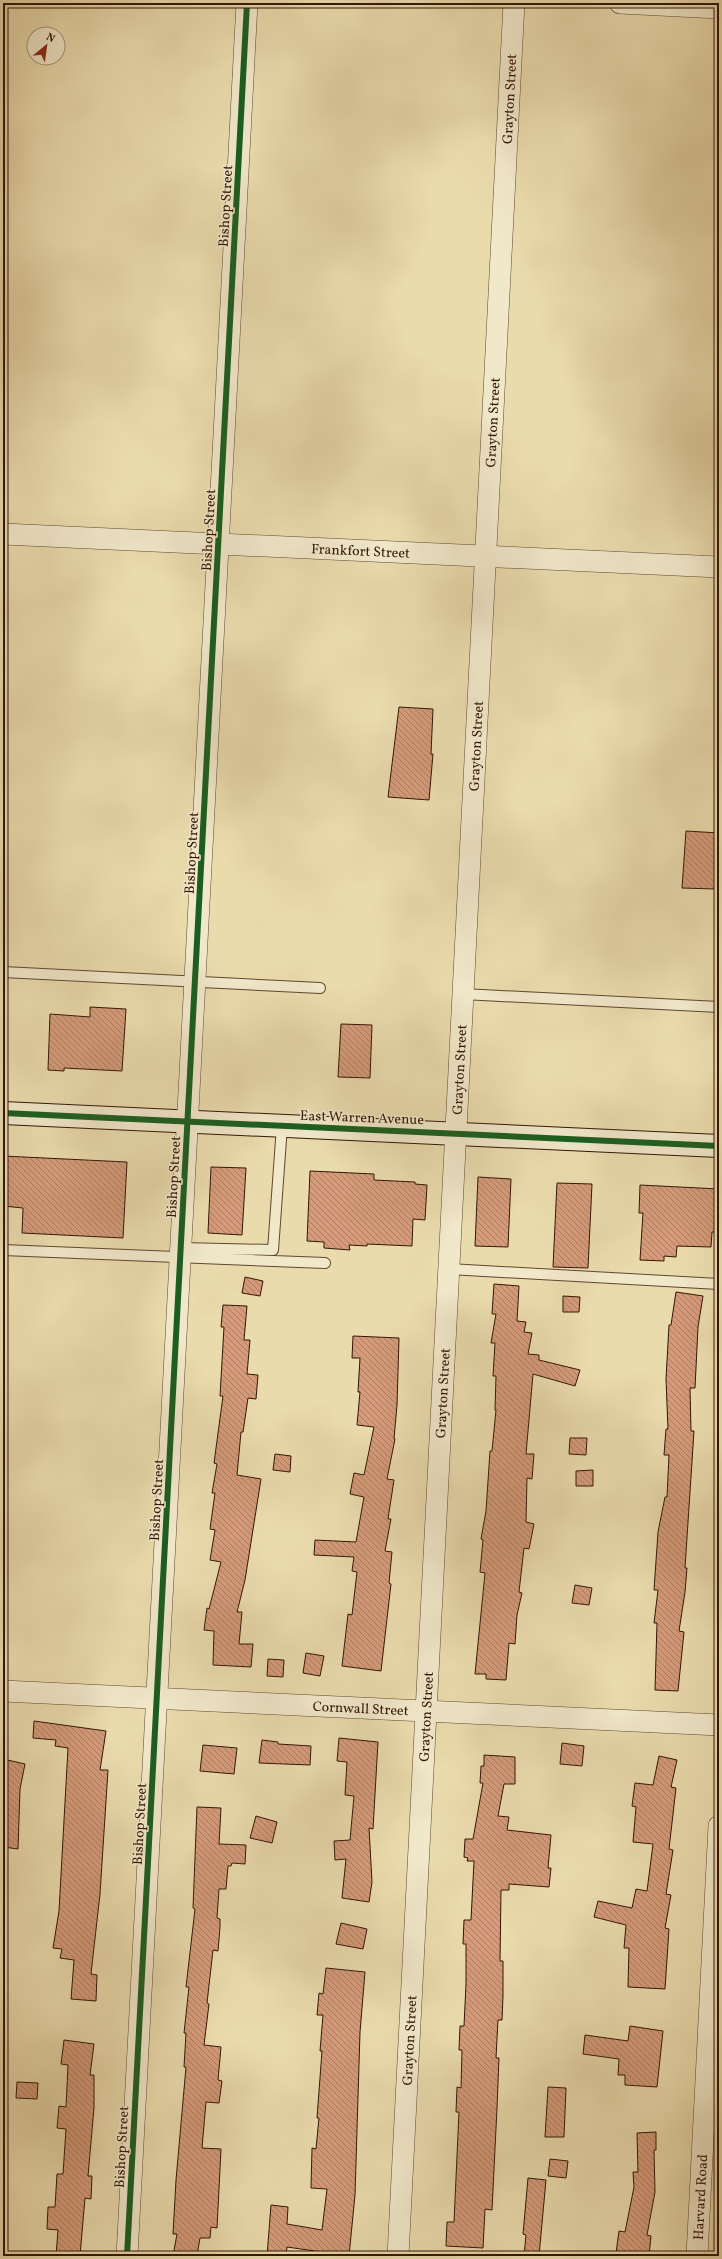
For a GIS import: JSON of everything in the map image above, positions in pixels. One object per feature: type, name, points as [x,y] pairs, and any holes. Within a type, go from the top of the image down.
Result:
[{"type":"main road","name":"East Warren Avenue","points":[[3,1113],[719,1146]]},
{"type":"street","name":"Bishop Street","points":[[127,2256],[247,3]]},
{"type":"street","name":"Grayton Street","points":[[398,2256],[514,3]]},
{"type":"street","points":[[620,3],[719,8]]},
{"type":"street","name":"Frankfort Street","points":[[3,534],[719,567]]},
{"type":"street","name":"Cornwall Street","points":[[3,1691],[719,1725]]},
{"type":"street","name":"Harvard Road","points":[[697,2256],[719,1826]]},
{"type":"lane","points":[[3,972],[320,988]]},
{"type":"lane","points":[[463,994],[719,1007]]},
{"type":"lane","points":[[3,1250],[181,1253],[273,1250],[282,1126]]},
{"type":"lane","points":[[181,1253],[325,1263]]},
{"type":"lane","points":[[449,1269],[719,1284]]},
{"type":"building","points":[[399,707],[433,709],[431,754],[433,754],[429,800],[388,797]]},
{"type":"building","points":[[686,831],[719,833],[719,879],[716,879],[715,889],[682,888]]},
{"type":"building","points":[[90,1007],[126,1009],[122,1071],[64,1068],[64,1071],[48,1070],[50,1014],[90,1017]]},
{"type":"building","points":[[341,1024],[372,1025],[370,1078],[338,1077]]},
{"type":"building","points":[[3,1156],[127,1162],[123,1238],[22,1233],[23,1208],[3,1206]]},
{"type":"building","points":[[211,1167],[246,1168],[242,1235],[208,1233]]},
{"type":"building","points":[[310,1171],[374,1174],[374,1180],[415,1182],[415,1184],[427,1185],[425,1220],[413,1219],[412,1246],[367,1244],[367,1246],[349,1245],[350,1250],[324,1248],[324,1242],[307,1241]]},
{"type":"building","points":[[478,1177],[511,1179],[508,1247],[475,1246]]},
{"type":"building","points":[[557,1183],[592,1184],[588,1268],[553,1267]]},
{"type":"building","points":[[640,1185],[719,1189],[719,1232],[712,1232],[711,1247],[677,1246],[676,1257],[664,1256],[664,1261],[640,1260],[643,1213],[639,1213]]},
{"type":"building","points":[[245,1277],[263,1281],[260,1296],[242,1293]]},
{"type":"building","points":[[494,1284],[519,1286],[517,1321],[526,1322],[524,1332],[532,1333],[528,1354],[539,1355],[539,1360],[580,1370],[575,1386],[533,1374],[526,1454],[534,1454],[532,1479],[527,1478],[526,1522],[534,1524],[529,1549],[524,1548],[519,1592],[522,1593],[517,1615],[515,1644],[509,1643],[506,1680],[486,1679],[486,1674],[475,1674],[485,1573],[480,1572],[483,1540],[481,1539],[486,1511],[490,1451],[492,1451],[496,1410],[496,1376],[493,1376],[495,1343],[491,1343],[496,1314],[492,1314]]},
{"type":"building","points":[[676,1292],[703,1296],[698,1327],[695,1388],[690,1388],[691,1431],[694,1431],[685,1568],[687,1568],[679,1631],[684,1632],[678,1691],[655,1690],[657,1623],[654,1623],[658,1590],[654,1590],[658,1532],[665,1497],[667,1497],[669,1455],[664,1455],[666,1429],[668,1429],[666,1379],[669,1325],[671,1325]]},
{"type":"building","points":[[563,1296],[580,1297],[579,1312],[563,1312]]},
{"type":"building","points":[[223,1305],[247,1306],[244,1340],[250,1340],[247,1374],[258,1375],[256,1399],[248,1398],[243,1432],[241,1432],[237,1475],[261,1479],[245,1580],[237,1612],[242,1612],[239,1644],[253,1644],[251,1667],[213,1665],[214,1631],[204,1630],[207,1608],[209,1609],[221,1562],[210,1560],[215,1530],[210,1529],[215,1493],[212,1493],[217,1464],[214,1463],[223,1396],[220,1396],[224,1327],[221,1327]]},
{"type":"building","points":[[353,1336],[399,1338],[395,1439],[387,1479],[394,1480],[388,1519],[391,1519],[385,1551],[392,1552],[389,1583],[391,1584],[381,1671],[342,1666],[348,1614],[352,1615],[357,1572],[352,1571],[354,1557],[314,1555],[315,1540],[356,1542],[364,1497],[350,1494],[354,1473],[364,1475],[374,1427],[357,1425],[360,1392],[358,1392],[360,1358],[352,1358]]},
{"type":"building","points":[[570,1438],[587,1438],[586,1455],[569,1454]]},
{"type":"building","points":[[275,1454],[291,1456],[290,1472],[273,1470]]},
{"type":"building","points":[[593,1470],[593,1486],[576,1486],[576,1471]]},
{"type":"building","points":[[575,1585],[592,1588],[589,1605],[572,1603]]},
{"type":"building","points":[[306,1653],[324,1656],[320,1676],[303,1673]]},
{"type":"building","points":[[268,1659],[284,1660],[283,1677],[267,1676]]},
{"type":"building","points":[[34,1721],[106,1731],[100,1770],[108,1770],[100,1894],[91,1974],[97,1975],[96,2001],[71,1999],[74,1960],[60,1958],[62,1949],[53,1948],[59,1911],[68,1748],[55,1746],[56,1740],[33,1738]]},
{"type":"building","points":[[339,1738],[378,1742],[373,1829],[369,1828],[372,1882],[369,1902],[342,1898],[346,1859],[335,1860],[334,1841],[350,1840],[354,1796],[345,1795],[347,1762],[337,1761]]},
{"type":"building","points":[[262,1740],[278,1742],[278,1744],[311,1746],[310,1765],[259,1763]]},
{"type":"building","points":[[562,1743],[584,1746],[582,1766],[560,1764]]},
{"type":"building","points":[[203,1745],[237,1748],[234,1774],[200,1771]]},
{"type":"building","points":[[484,1755],[515,1757],[515,1784],[504,1784],[498,1816],[509,1817],[507,1830],[551,1835],[548,1868],[551,1868],[549,1887],[509,1884],[509,1890],[501,1890],[500,1961],[503,1961],[502,2020],[498,2020],[496,2058],[499,2058],[492,2210],[485,2209],[483,2248],[446,2246],[447,2222],[454,2222],[459,2112],[456,2112],[457,2087],[461,2088],[462,2050],[459,2050],[460,2026],[464,2026],[466,1984],[466,1944],[463,1944],[464,1920],[471,1920],[474,1861],[467,1861],[468,1858],[464,1857],[465,1839],[473,1839],[483,1783],[480,1783],[481,1766],[484,1766]]},
{"type":"building","points":[[659,1756],[677,1760],[671,1787],[676,1788],[669,1849],[673,1850],[666,1894],[671,1895],[665,1928],[669,1929],[665,1989],[628,1987],[629,1948],[624,1948],[626,1925],[594,1917],[598,1901],[632,1908],[636,1889],[647,1891],[653,1844],[633,1842],[636,1807],[632,1806],[635,1783],[653,1785]]},
{"type":"building","points":[[3,1759],[25,1764],[20,1789],[18,1849],[3,1847]]},
{"type":"building","points":[[197,1807],[221,1808],[219,1844],[246,1845],[245,1864],[232,1863],[231,1866],[228,1866],[226,1889],[219,1889],[217,1918],[220,1919],[220,1927],[218,1951],[213,1950],[207,2003],[209,2004],[204,2045],[221,2047],[218,2080],[222,2081],[219,2103],[206,2102],[202,2148],[221,2149],[217,2228],[211,2227],[210,2238],[200,2238],[197,2256],[173,2256],[177,2234],[173,2234],[186,2067],[184,2067],[186,2033],[184,2033],[189,1987],[186,1987],[195,1909],[193,1908]]},
{"type":"building","points":[[256,1816],[277,1822],[272,1843],[250,1838]]},
{"type":"building","points":[[341,1923],[367,1929],[363,1949],[336,1944]]},
{"type":"building","points":[[326,1968],[365,1972],[360,2032],[355,2195],[349,2256],[287,2247],[286,2256],[267,2256],[271,2205],[288,2207],[287,2224],[322,2230],[327,2189],[311,2188],[312,2148],[316,2149],[319,2118],[317,2118],[322,2051],[320,2051],[323,2015],[317,2015],[319,1993],[323,1994]]},
{"type":"building","points":[[630,2026],[663,2031],[657,2087],[625,2085],[625,2075],[618,2075],[619,2059],[583,2054],[585,2035],[628,2041]]},
{"type":"building","points":[[64,2040],[94,2044],[90,2075],[94,2075],[94,2108],[88,2176],[92,2176],[91,2199],[85,2198],[80,2256],[56,2256],[58,2230],[47,2229],[48,2207],[55,2207],[57,2174],[63,2174],[66,2129],[57,2128],[59,2106],[66,2107],[68,2065],[61,2064]]},
{"type":"building","points":[[17,2082],[38,2083],[37,2099],[16,2098]]},
{"type":"building","points":[[548,2087],[566,2088],[564,2137],[545,2137]]},
{"type":"building","points":[[656,2132],[656,2150],[654,2150],[655,2192],[647,2235],[651,2236],[649,2256],[616,2253],[619,2231],[625,2232],[634,2187],[633,2172],[638,2172],[637,2133]]},
{"type":"building","points":[[550,2159],[568,2161],[566,2178],[548,2176]]},
{"type":"building","points":[[528,2178],[546,2180],[539,2256],[524,2256],[526,2235],[523,2234]]},
{"type":"cycle path","points":[[127,2256],[247,3]]},
{"type":"cycle path","points":[[3,1113],[719,1146]]}]
